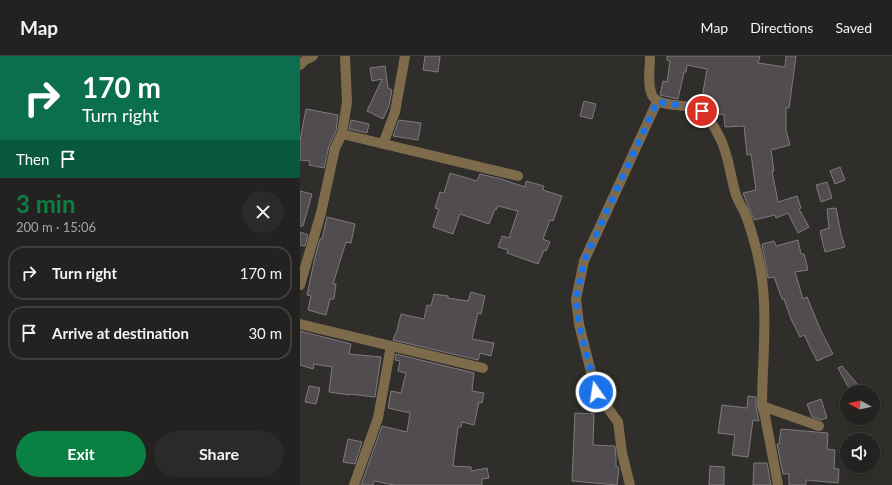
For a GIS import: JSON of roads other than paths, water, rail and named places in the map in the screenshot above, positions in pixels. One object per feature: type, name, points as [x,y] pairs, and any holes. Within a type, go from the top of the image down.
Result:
[{"type":"street","points":[[300,65],[313,56]]},
{"type":"street","points":[[300,285],[321,213],[335,148],[342,134],[347,102],[346,56]]},
{"type":"street","points":[[383,144],[395,112],[405,56]]},
{"type":"street","points":[[650,56],[650,87],[652,96],[657,102],[693,107],[702,111],[720,138],[733,179],[736,195],[744,212],[757,257],[763,287],[762,406],[766,416],[778,485]]},
{"type":"street","points":[[630,485],[622,452],[618,422],[596,392],[579,324],[576,299],[584,261],[657,102]]},
{"type":"street","points":[[342,134],[518,176]]},
{"type":"street","points":[[300,324],[483,368]]},
{"type":"street","points":[[354,485],[378,418],[392,346]]},
{"type":"street","points":[[762,406],[819,426]]}]
